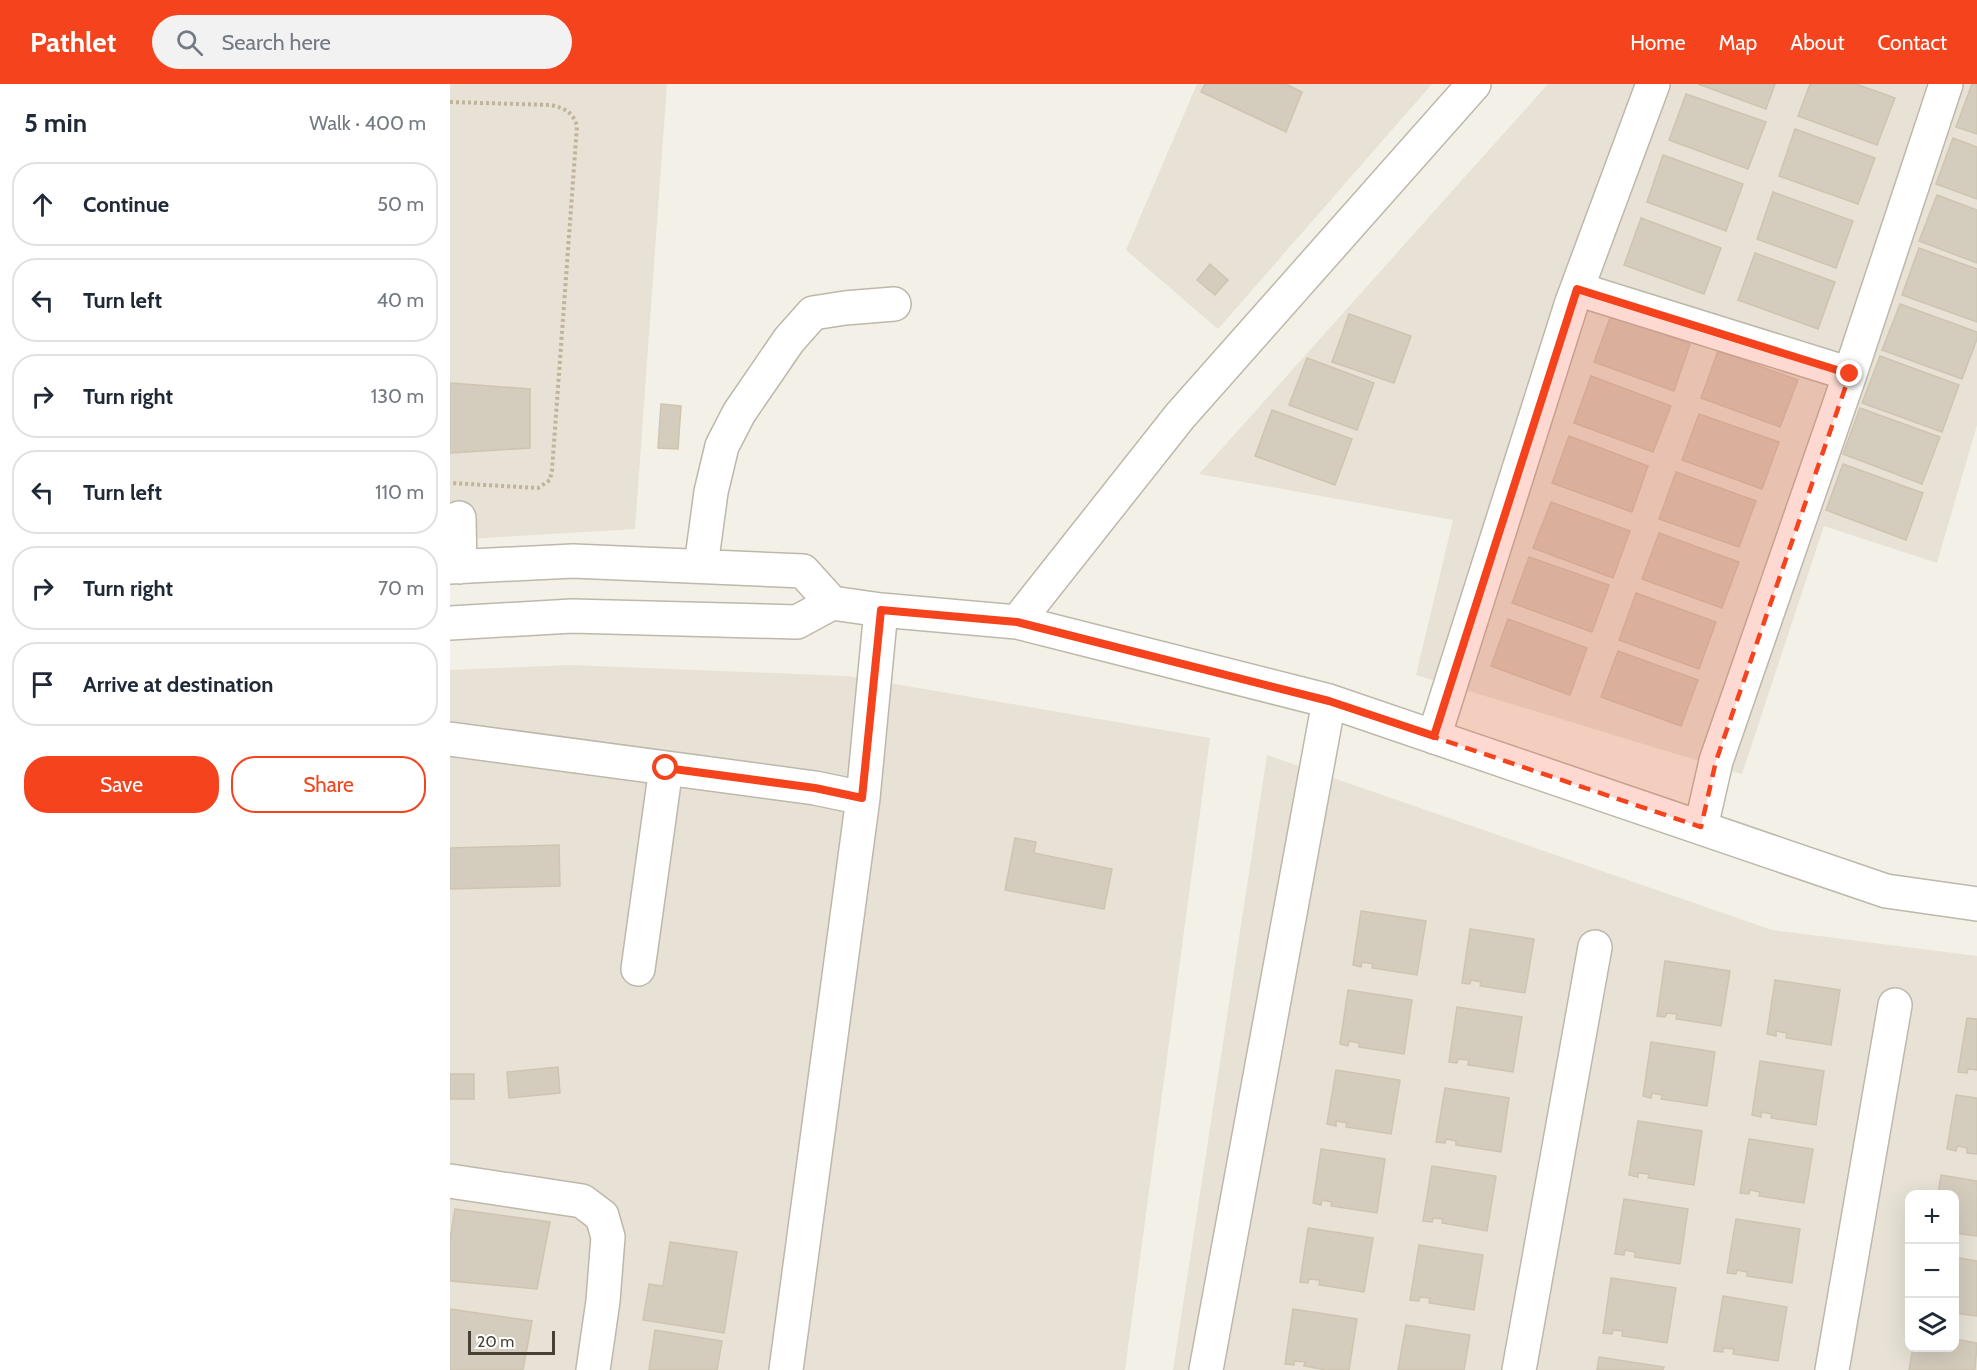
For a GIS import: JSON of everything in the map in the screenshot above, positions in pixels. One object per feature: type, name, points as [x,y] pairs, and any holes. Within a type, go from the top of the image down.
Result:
[{"type":"street","points":[[1017,622],[1180,416],[1474,84]]},
{"type":"street","points":[[1434,736],[1577,289],[1653,84]]},
{"type":"street","points":[[1701,827],[1716,761],[1850,374],[1946,84]]},
{"type":"street","points":[[1577,289],[1850,374]]},
{"type":"street","points":[[701,566],[711,492],[722,446],[739,413],[789,340],[813,314],[845,308],[894,304]]},
{"type":"street","points":[[459,518],[455,567],[573,561],[803,570],[832,603]]},
{"type":"street","points":[[450,623],[572,616],[796,622],[832,603],[881,610],[1017,622],[1329,701],[1886,891],[1977,904]]},
{"type":"street","points":[[786,1370],[862,798],[881,610]]},
{"type":"street","points":[[1206,1370],[1329,701]]},
{"type":"street","points":[[450,739],[815,788],[862,798]]},
{"type":"street","points":[[638,969],[666,768]]},
{"type":"street","points":[[1519,1370],[1595,947]]},
{"type":"street","points":[[1832,1370],[1895,1005]]},
{"type":"street","points":[[450,1181],[582,1201],[603,1216],[609,1237],[593,1370]]},
{"type":"path","points":[[450,102],[551,105],[569,112],[577,126],[550,480],[538,488],[450,483]]},
{"type":"highlighted area","points":[[1577,289],[1850,374],[1716,761],[1701,827],[1434,737]]},
{"type":"shaded area","points":[[450,84],[667,84],[635,529],[450,540]]},
{"type":"shaded area","points":[[1197,84],[1432,84],[1218,329],[1126,250]]},
{"type":"shaded area","points":[[1548,84],[1977,84],[1977,425],[1937,563],[1824,526],[1742,774],[1416,675],[1453,520],[1199,474]]},
{"type":"shaded area","points":[[570,665],[848,676],[1210,738],[1125,1370],[450,1370],[450,670]]},
{"type":"shaded area","points":[[1267,755],[1772,930],[1977,956],[1977,1370],[1173,1370]]},
{"type":"building","points":[[1205,84],[1286,84],[1302,92],[1286,132],[1201,92]]},
{"type":"building","points":[[1698,84],[1775,84],[1766,109]]},
{"type":"building","points":[[1810,84],[1856,84],[1895,98],[1877,145],[1798,116]]},
{"type":"building","points":[[1972,84],[1977,84],[1977,134],[1956,127]]},
{"type":"building","points":[[1686,94],[1766,122],[1748,169],[1669,140]]},
{"type":"building","points":[[1795,129],[1875,158],[1858,204],[1779,176]]},
{"type":"building","points":[[1953,138],[1977,147],[1977,199],[1936,184]]},
{"type":"building","points":[[1663,155],[1743,184],[1726,231],[1647,202]]},
{"type":"building","points":[[1773,192],[1853,221],[1836,268],[1757,239]]},
{"type":"building","points":[[1937,195],[1977,210],[1977,263],[1919,241]]},
{"type":"building","points":[[1641,218],[1721,248],[1704,294],[1624,265]]},
{"type":"building","points":[[1919,248],[1977,269],[1977,322],[1902,295]]},
{"type":"building","points":[[1755,253],[1835,282],[1818,329],[1738,300]]},
{"type":"building","points":[[1210,264],[1228,280],[1215,295],[1197,280]]},
{"type":"building","points":[[1900,304],[1977,332],[1977,339],[1962,379],[1882,350]]},
{"type":"building","points":[[1349,314],[1411,336],[1394,383],[1332,362]]},
{"type":"building","points":[[1611,315],[1690,344],[1674,391],[1594,362]]},
{"type":"building","points":[[1718,351],[1798,380],[1780,427],[1701,398]]},
{"type":"building","points":[[1880,356],[1959,385],[1942,432],[1862,403]]},
{"type":"building","points":[[1307,358],[1374,383],[1357,430],[1289,405]]},
{"type":"building","points":[[1591,376],[1671,406],[1653,452],[1574,423]]},
{"type":"building","points":[[450,383],[530,389],[530,448],[450,453]]},
{"type":"building","points":[[661,404],[681,406],[678,449],[658,448]]},
{"type":"building","points":[[1860,408],[1940,437],[1922,484],[1843,454]]},
{"type":"building","points":[[1272,410],[1352,439],[1335,485],[1255,456]]},
{"type":"building","points":[[1699,414],[1779,442],[1762,489],[1682,460]]},
{"type":"building","points":[[1569,436],[1648,466],[1632,512],[1552,483]]},
{"type":"building","points":[[1843,464],[1923,493],[1906,540],[1826,510]]},
{"type":"building","points":[[1676,472],[1756,501],[1739,547],[1659,519]]},
{"type":"building","points":[[1551,502],[1630,531],[1613,578],[1533,548]]},
{"type":"building","points":[[1659,533],[1739,562],[1722,608],[1642,579]]},
{"type":"building","points":[[1529,557],[1609,585],[1592,632],[1512,603]]},
{"type":"building","points":[[1636,593],[1716,622],[1699,669],[1619,640]]},
{"type":"building","points":[[1508,619],[1587,648],[1570,695],[1491,666]]},
{"type":"building","points":[[1618,651],[1698,680],[1681,726],[1601,697]]},
{"type":"building","points":[[1015,838],[1036,842],[1034,853],[1112,869],[1104,909],[1005,890]]},
{"type":"building","points":[[559,845],[560,886],[450,889],[450,848]]},
{"type":"building","points":[[1361,911],[1426,921],[1417,975],[1372,968],[1373,964],[1362,962],[1361,967],[1353,965]]},
{"type":"building","points":[[1470,929],[1534,939],[1525,993],[1480,986],[1481,982],[1471,980],[1470,984],[1462,983]]},
{"type":"building","points":[[1665,961],[1730,971],[1721,1026],[1676,1019],[1677,1014],[1667,1013],[1665,1017],[1657,1016]]},
{"type":"building","points":[[1775,980],[1840,990],[1831,1045],[1786,1038],[1787,1033],[1776,1031],[1776,1036],[1767,1034]]},
{"type":"building","points":[[1348,990],[1412,1000],[1404,1054],[1359,1047],[1359,1043],[1349,1041],[1348,1046],[1340,1044]]},
{"type":"building","points":[[1457,1007],[1522,1017],[1513,1072],[1468,1065],[1469,1060],[1458,1059],[1457,1063],[1449,1062]]},
{"type":"building","points":[[1967,1018],[1977,1019],[1977,1070],[1968,1069],[1967,1073],[1958,1072]]},
{"type":"building","points":[[1651,1042],[1715,1052],[1707,1106],[1661,1099],[1663,1095],[1652,1093],[1651,1098],[1643,1096]]},
{"type":"building","points":[[1760,1061],[1824,1071],[1816,1125],[1771,1118],[1772,1114],[1761,1112],[1761,1117],[1752,1115]]},
{"type":"building","points":[[558,1067],[560,1093],[509,1098],[507,1072]]},
{"type":"building","points":[[1336,1070],[1400,1080],[1391,1134],[1346,1127],[1347,1123],[1336,1121],[1336,1126],[1327,1124]]},
{"type":"building","points":[[450,1074],[474,1074],[474,1099],[450,1099]]},
{"type":"building","points":[[1445,1088],[1509,1098],[1501,1152],[1456,1145],[1456,1141],[1446,1139],[1445,1143],[1436,1142]]},
{"type":"building","points":[[1956,1095],[1977,1098],[1977,1154],[1967,1153],[1967,1148],[1957,1146],[1956,1151],[1947,1149]]},
{"type":"building","points":[[1638,1121],[1702,1131],[1694,1185],[1648,1178],[1649,1174],[1638,1173],[1638,1177],[1629,1175]]},
{"type":"building","points":[[1749,1139],[1813,1149],[1804,1203],[1759,1196],[1760,1192],[1750,1190],[1749,1194],[1740,1193]]},
{"type":"building","points":[[1321,1149],[1385,1159],[1377,1213],[1331,1206],[1332,1202],[1322,1200],[1321,1205],[1313,1203]]},
{"type":"building","points":[[1432,1166],[1496,1176],[1487,1231],[1442,1223],[1443,1219],[1433,1218],[1432,1222],[1423,1221]]},
{"type":"building","points":[[1941,1175],[1977,1181],[1977,1236],[1959,1234],[1959,1190],[1939,1190]]},
{"type":"building","points":[[1624,1199],[1688,1209],[1680,1264],[1635,1257],[1635,1252],[1625,1250],[1624,1255],[1615,1254]]},
{"type":"building","points":[[455,1209],[550,1222],[537,1289],[450,1281],[450,1239]]},
{"type":"building","points":[[1736,1219],[1800,1229],[1792,1283],[1747,1276],[1747,1272],[1737,1270],[1736,1274],[1727,1273]]},
{"type":"building","points":[[1308,1228],[1373,1238],[1364,1292],[1319,1285],[1320,1280],[1309,1279],[1308,1283],[1300,1282]]},
{"type":"building","points":[[670,1242],[737,1252],[724,1333],[643,1320],[649,1284],[663,1286]]},
{"type":"building","points":[[1419,1245],[1483,1255],[1474,1310],[1429,1303],[1430,1298],[1420,1297],[1419,1301],[1410,1300]]},
{"type":"building","points":[[1959,1258],[1977,1261],[1977,1316],[1959,1314]]},
{"type":"building","points":[[1611,1278],[1676,1288],[1667,1343],[1622,1336],[1623,1331],[1613,1330],[1612,1334],[1603,1333]]},
{"type":"building","points":[[1723,1296],[1787,1307],[1778,1361],[1733,1354],[1734,1349],[1723,1348],[1723,1352],[1714,1351]]},
{"type":"building","points":[[450,1309],[532,1321],[523,1370],[450,1370]]},
{"type":"building","points":[[1293,1309],[1357,1319],[1349,1370],[1326,1370],[1304,1366],[1305,1362],[1294,1361],[1294,1365],[1285,1364]]},
{"type":"building","points":[[1406,1325],[1470,1335],[1464,1370],[1398,1370]]},
{"type":"building","points":[[655,1330],[722,1341],[717,1370],[649,1370]]},
{"type":"building","points":[[1959,1340],[1977,1343],[1975,1370],[1909,1370],[1912,1352],[1959,1352]]},
{"type":"building","points":[[1599,1357],[1664,1367],[1663,1370],[1597,1370]]},
{"type":"route","points":[[666,768],[815,788],[862,798],[881,610],[1017,622],[1329,701],[1434,736],[1577,289],[1850,374]]}]
